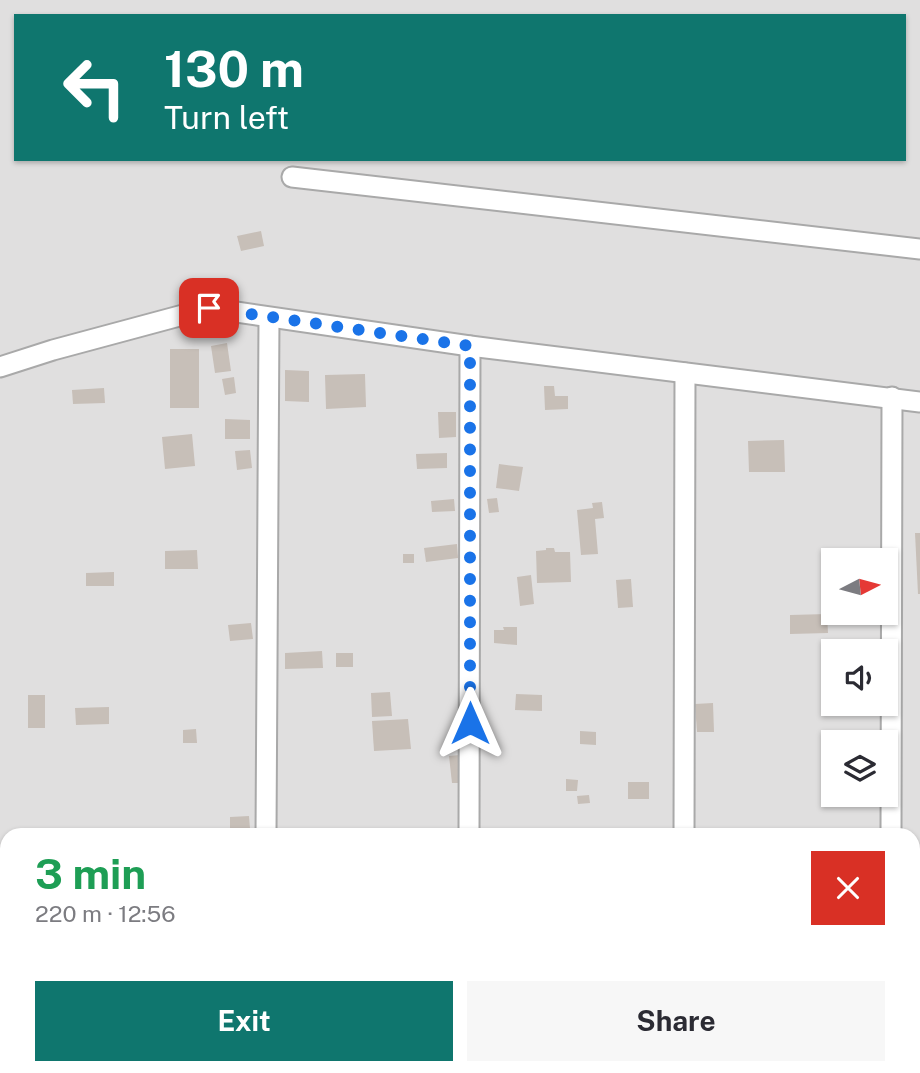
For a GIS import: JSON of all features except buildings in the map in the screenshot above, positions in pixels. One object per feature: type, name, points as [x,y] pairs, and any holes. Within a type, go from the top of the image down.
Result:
[{"type":"street","points":[[292,177],[920,249]]},
{"type":"street","points":[[0,367],[209,308],[470,346],[920,402]]},
{"type":"street","points":[[266,828],[269,318]]},
{"type":"street","points":[[469,828],[470,346]]},
{"type":"street","points":[[684,828],[685,373]]},
{"type":"street","points":[[891,828],[892,397]]},
{"type":"shaded area","points":[[0,0],[920,0],[920,828],[0,828]]},
{"type":"route","points":[[209,308],[470,346],[470,723]]}]
